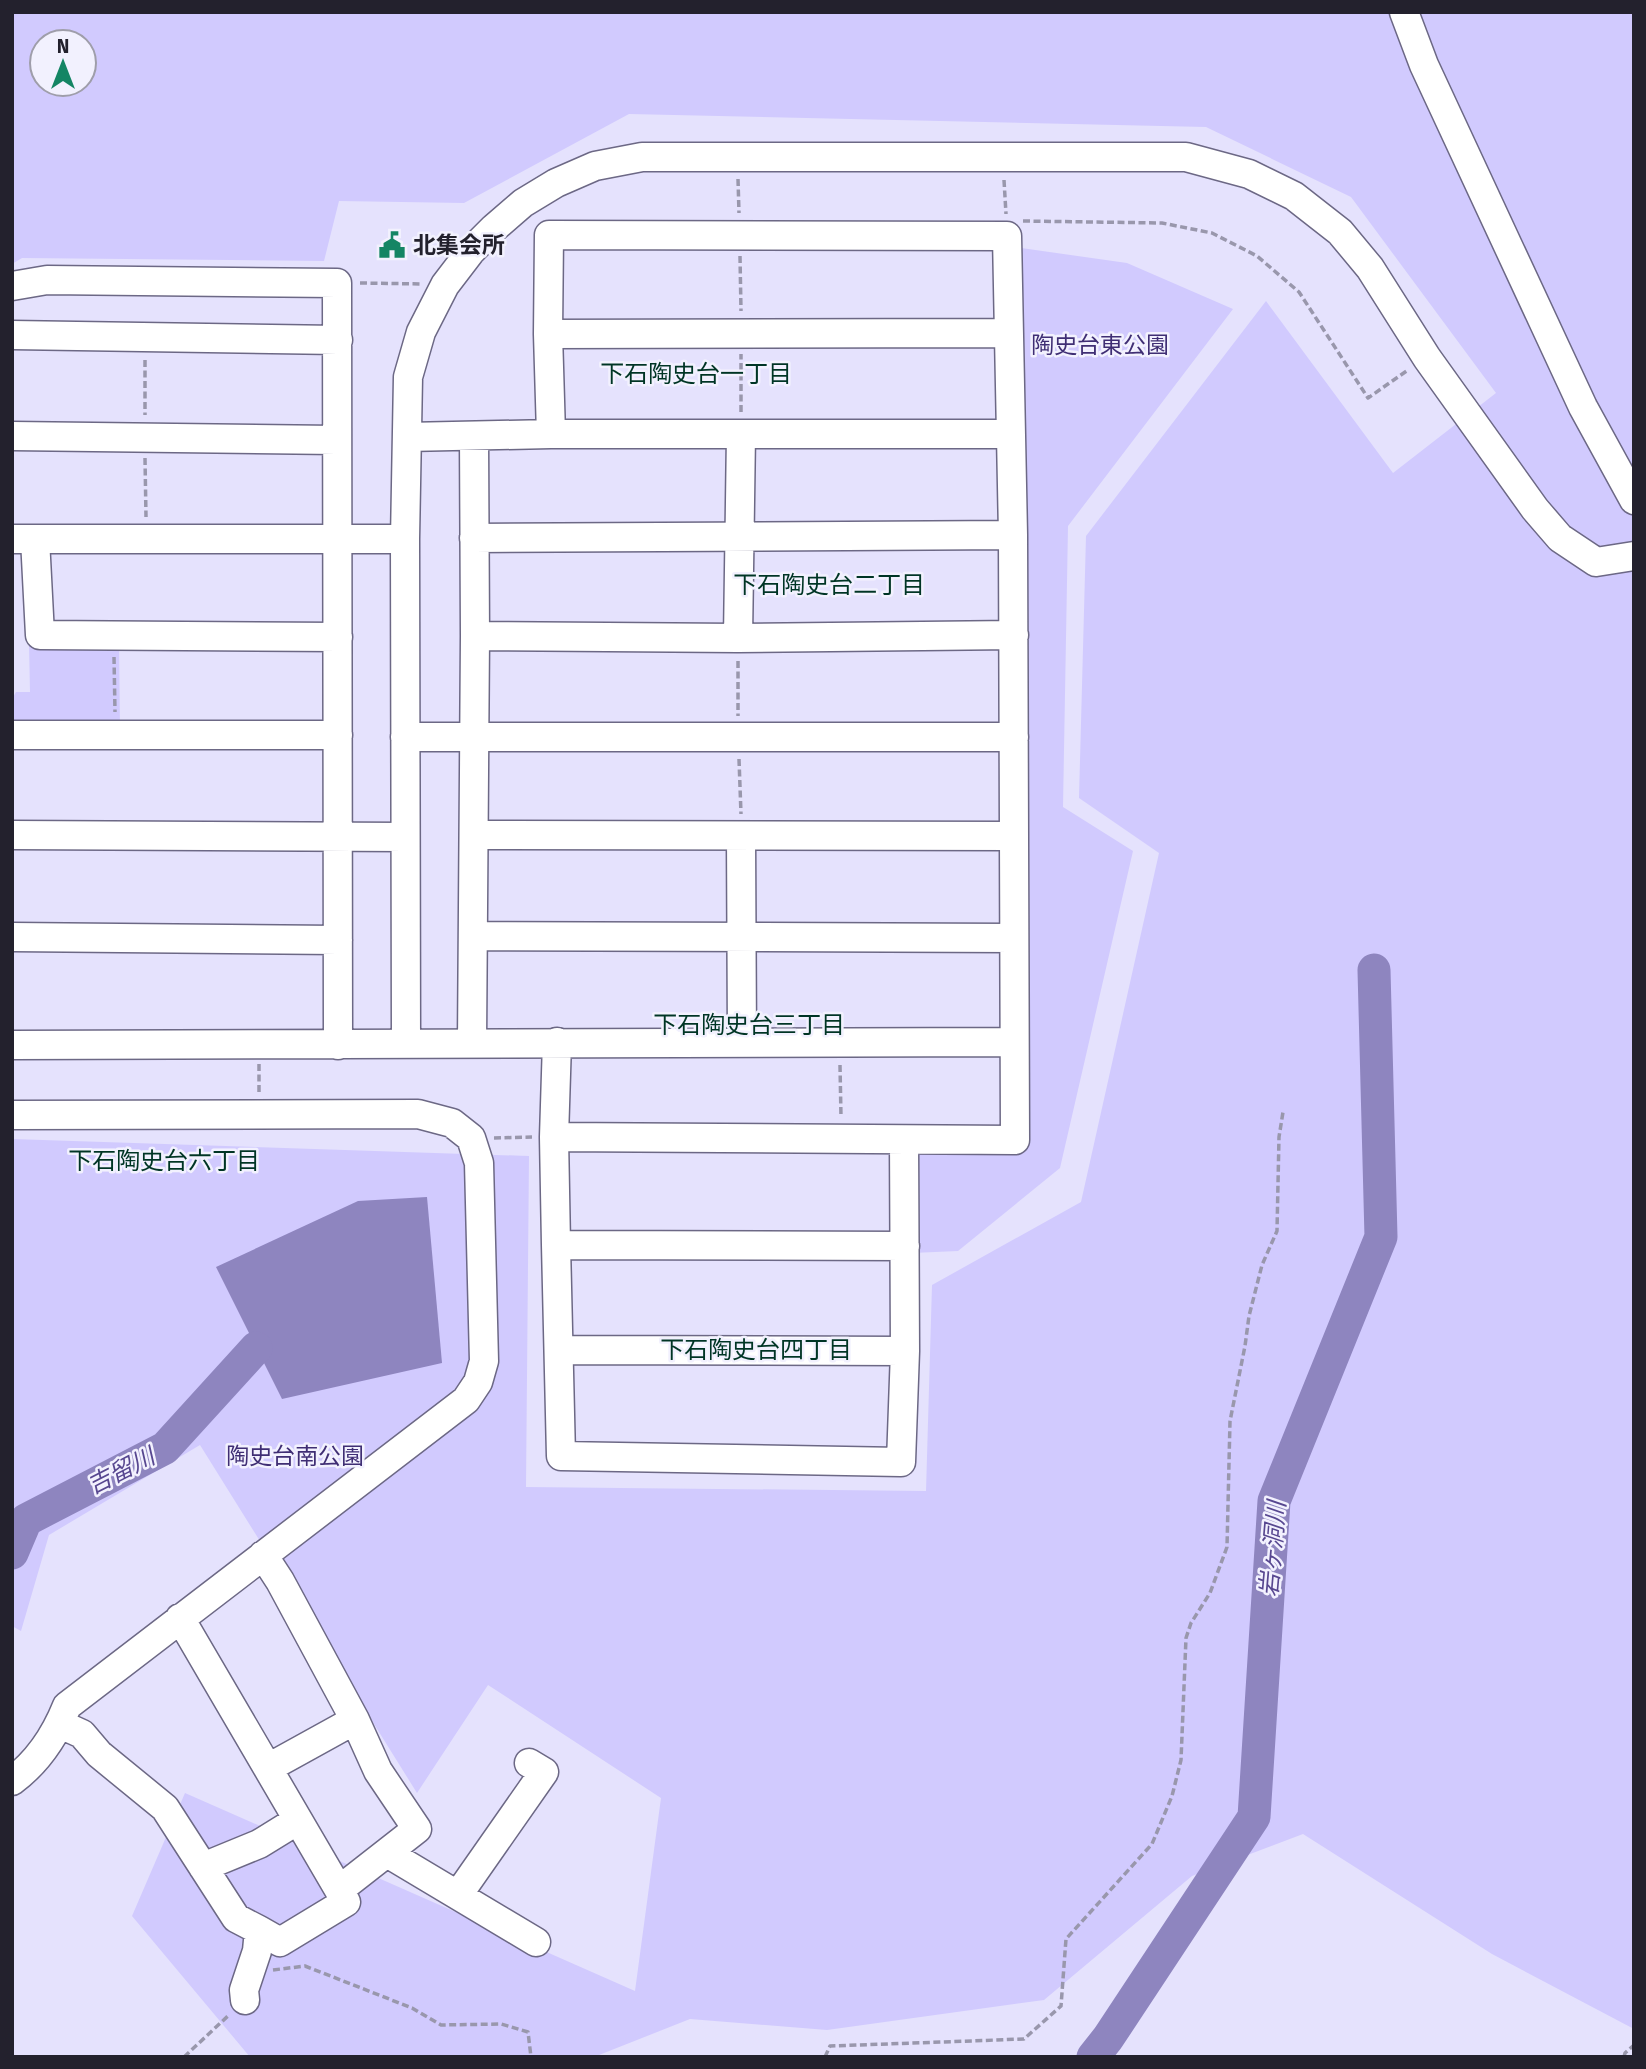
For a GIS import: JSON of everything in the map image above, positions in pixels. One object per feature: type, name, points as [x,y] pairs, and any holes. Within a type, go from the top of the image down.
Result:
[{"type":"street","points":[[1404,12],[1424,65],[1583,407],[1634,500]]},
{"type":"street","points":[[406,1044],[405,539],[408,377],[421,332],[445,285],[471,251],[523,203],[556,183],[595,166],[642,157],[1186,156],[1249,174],[1293,196],[1340,232],[1370,268],[1427,358],[1535,509],[1560,538],[1596,562],[1634,556]]},
{"type":"street","points":[[551,434],[549,235],[739,235],[1007,229],[1014,635],[1015,1139],[554,1137]]},
{"type":"street","points":[[12,286],[47,280],[337,283],[338,1045]]},
{"type":"street","points":[[548,334],[1009,333]]},
{"type":"street","points":[[12,335],[338,340]]},
{"type":"street","points":[[407,437],[551,434],[1010,434]]},
{"type":"street","points":[[738,638],[741,434]]},
{"type":"street","points":[[12,436],[337,440]]},
{"type":"street","points":[[472,1043],[474,436]]},
{"type":"street","points":[[474,538],[1013,536]]},
{"type":"street","points":[[338,637],[40,635],[24,539],[405,539]]},
{"type":"street","points":[[475,636],[738,638],[1014,635]]},
{"type":"street","points":[[12,735],[338,735]]},
{"type":"street","points":[[405,737],[1014,737]]},
{"type":"street","points":[[12,835],[405,837]]},
{"type":"street","points":[[474,835],[1014,836]]},
{"type":"street","points":[[741,836],[742,1042]]},
{"type":"street","points":[[472,936],[1013,938]]},
{"type":"street","points":[[12,937],[338,940]]},
{"type":"street","points":[[556,1042],[554,1137],[561,1456],[901,1462],[905,1351],[904,1140]]},
{"type":"street","points":[[12,1045],[1014,1042]]},
{"type":"street","points":[[12,1115],[418,1115],[452,1123],[471,1138],[479,1163],[484,1361],[478,1382],[466,1400],[67,1706],[60,1724],[42,1754],[12,1781]]},
{"type":"street","points":[[556,1245],[905,1246]]},
{"type":"street","points":[[559,1350],[905,1351]]},
{"type":"street","points":[[263,1555],[280,1581],[355,1720],[378,1771],[417,1829],[340,1890]]},
{"type":"street","points":[[60,1724],[82,1734],[99,1754],[165,1808],[236,1917],[280,1942],[346,1902],[180,1618]]},
{"type":"street","points":[[268,1768],[355,1720]]},
{"type":"street","points":[[458,1895],[544,1772],[529,1763]]},
{"type":"street","points":[[203,1867],[259,1844],[298,1820]]},
{"type":"street","points":[[387,1853],[536,1942]]},
{"type":"street","points":[[245,2000],[244,1990],[257,1951],[259,1930]]},
{"type":"path","points":[[738,156],[741,434]]},
{"type":"path","points":[[1003,157],[1007,229],[1162,223],[1212,233],[1257,256],[1299,292],[1368,398],[1427,358]]},
{"type":"path","points":[[337,283],[445,285]]},
{"type":"path","points":[[114,635],[115,736]]},
{"type":"path","points":[[840,1042],[842,1140]]},
{"type":"path","points":[[259,1045],[259,1115]]},
{"type":"path","points":[[825,2057],[830,2046],[1024,2039],[1060,2006],[1066,1939],[1152,1844],[1172,1796],[1181,1760],[1186,1638],[1191,1623],[1210,1592],[1227,1547],[1230,1421],[1249,1315],[1262,1265],[1277,1231],[1279,1137],[1283,1112]]},
{"type":"path","points":[[471,1138],[554,1137]]},
{"type":"path","points":[[265,1971],[305,1966],[412,2008],[441,2025],[501,2024],[528,2032],[531,2057]]},
{"type":"path","points":[[184,2057],[245,2000]]},
{"type":"path","points":[[1624,2057],[1634,2045]]},
{"type":"green space","name":"陶史台南公園","points":[[12,12],[1634,12],[1634,2029],[1492,1954],[1303,1834],[1192,1876],[1044,2000],[827,2030],[690,2019],[594,2057],[250,2057],[132,1916],[185,1793],[635,1991],[661,1798],[488,1685],[417,1793],[200,1445],[49,1535],[21,1631],[12,1626],[12,1139],[529,1156],[526,1487],[926,1491],[932,1285],[1081,1202],[1159,853],[1079,798],[1086,536],[1266,301],[1393,473],[1496,393],[1351,197],[1206,127],[629,114],[464,203],[339,201],[324,261],[22,258],[12,264]]},
{"type":"green space","name":"陶史台東公園","points":[[1014,247],[1127,263],[1233,309],[1068,526],[1063,807],[1133,851],[1060,1168],[958,1251],[912,1253],[911,1149],[1022,1147]]},
{"type":"green space","points":[[29,643],[119,643],[120,730],[12,730],[12,699],[16,692],[30,692]]},
{"type":"shaded area","points":[[427,1197],[442,1363],[282,1399],[216,1267],[358,1201]]},
{"type":"waterway","name":"岩ヶ洞川","points":[[1093,2057],[1254,1817],[1274,1501],[1381,1237],[1374,970]]},
{"type":"waterway","name":"吉留川","points":[[12,1553],[26,1520],[165,1448],[256,1348]]},
{"type":"place","name":"北集会所","points":[[392,245]]},
{"type":"district","name":"下石陶史台一丁目","points":[[696,374]]},
{"type":"district","name":"下石陶史台二丁目","points":[[829,585]]},
{"type":"district","name":"下石陶史台三丁目","points":[[749,1025]]},
{"type":"district","name":"下石陶史台六丁目","points":[[164,1161]]},
{"type":"district","name":"下石陶史台四丁目","points":[[756,1350]]}]
